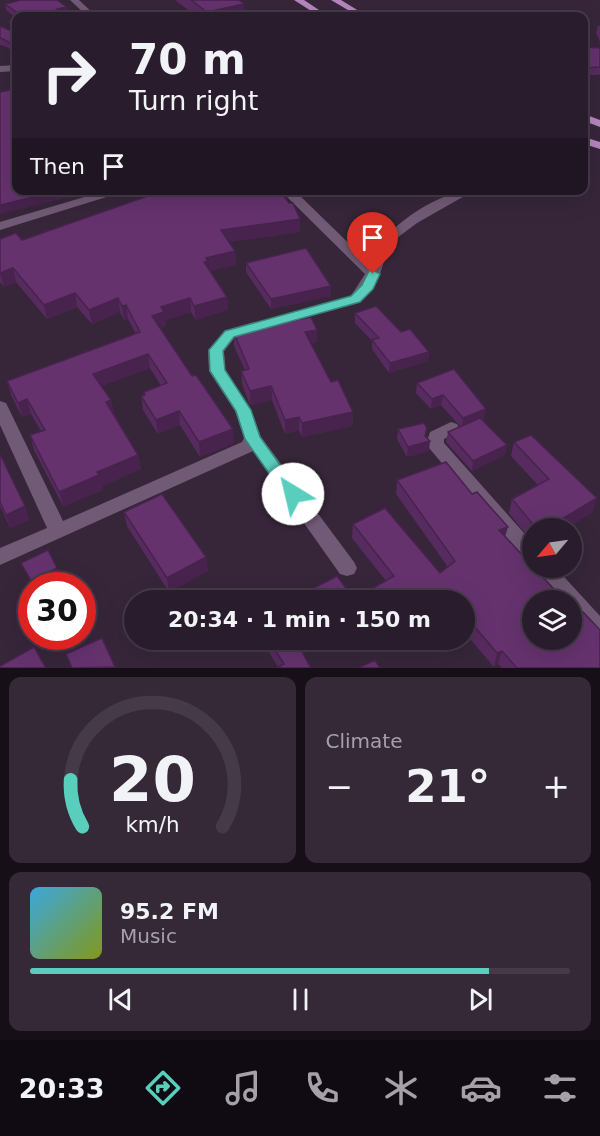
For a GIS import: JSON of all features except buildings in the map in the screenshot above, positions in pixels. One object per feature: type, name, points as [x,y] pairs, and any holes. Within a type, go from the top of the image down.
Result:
[{"type":"main road","points":[[298,0],[318,12]]},
{"type":"main road","points":[[335,0],[356,12]]},
{"type":"street","points":[[74,0],[88,12]]},
{"type":"street","points":[[0,226],[106,195]]},
{"type":"street","points":[[291,195],[373,274]]},
{"type":"street","points":[[347,568],[253,439],[243,410],[218,371],[216,350],[230,334],[356,299],[368,286],[386,242],[412,222],[461,195]]},
{"type":"street","points":[[0,407],[58,531]]},
{"type":"street","points":[[451,428],[436,436],[435,444],[522,544]]},
{"type":"street","points":[[0,557],[240,451],[253,439]]},
{"type":"street","points":[[553,578],[600,631]]},
{"type":"route","points":[[293,494],[253,439],[243,410],[218,371],[216,350],[230,334],[356,299],[368,286],[373,274]]}]
